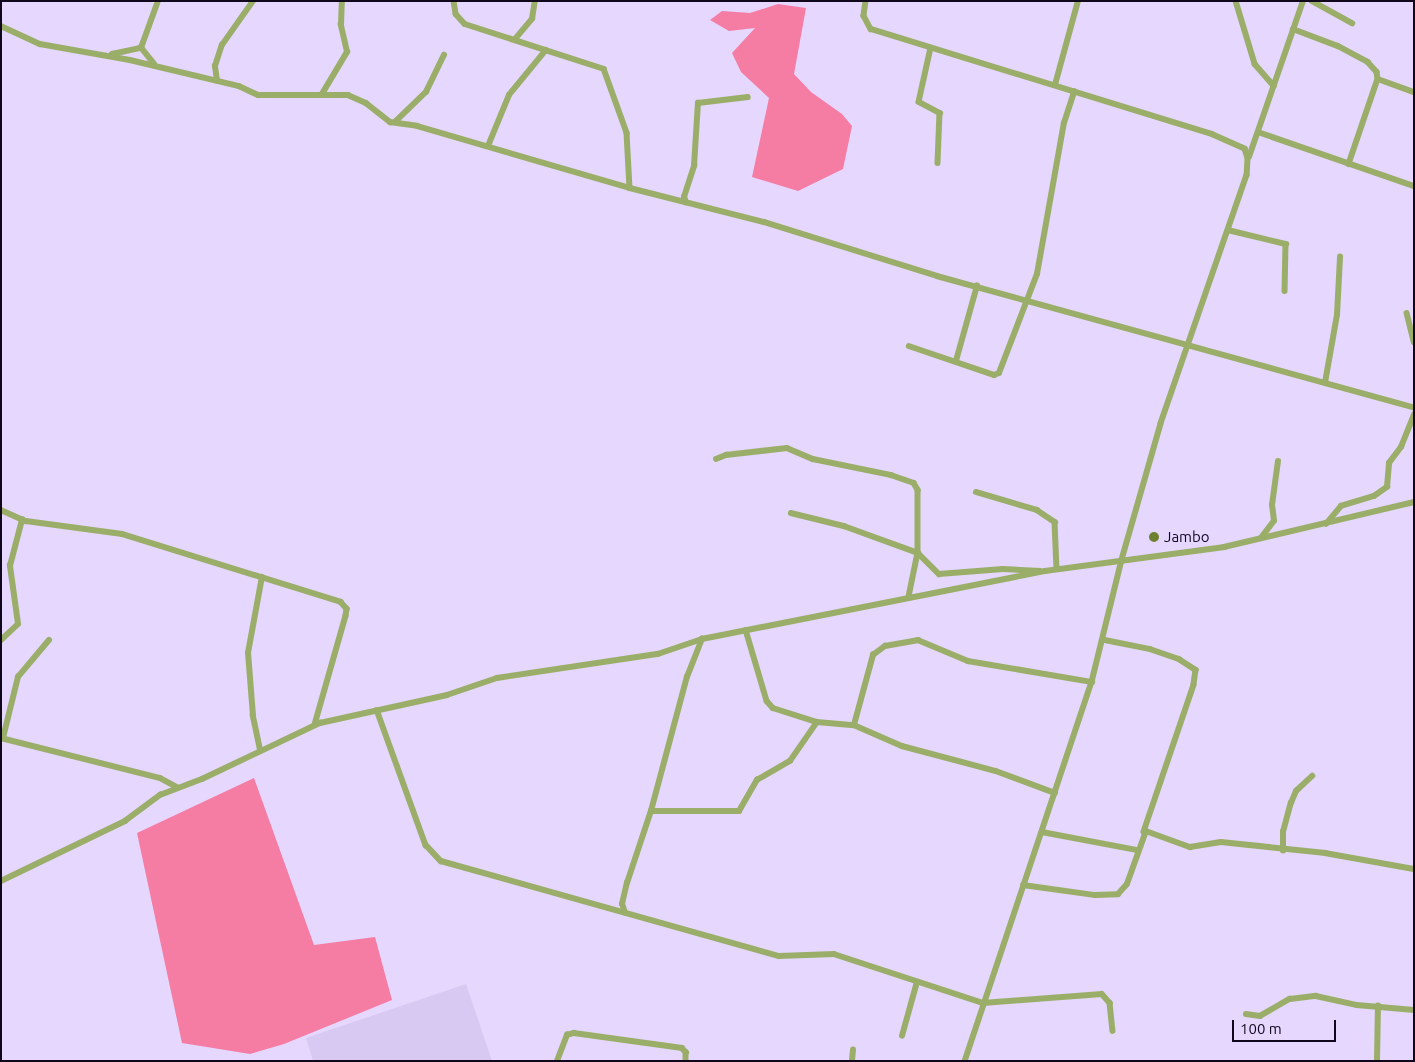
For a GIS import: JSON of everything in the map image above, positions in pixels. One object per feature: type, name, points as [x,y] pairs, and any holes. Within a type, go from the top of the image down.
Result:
[{"type":"street","points":[[141,48],[158,1]]},
{"type":"street","points":[[217,81],[215,66],[222,45],[253,1]]},
{"type":"street","points":[[322,94],[347,52],[342,25],[342,1]]},
{"type":"street","points":[[454,1],[456,14],[465,24],[516,38],[546,50],[595,64],[607,72],[629,144],[630,188]]},
{"type":"street","points":[[516,38],[532,19],[535,1]]},
{"type":"street","points":[[866,1],[864,16],[871,29],[1230,140],[1245,148],[1248,158]]},
{"type":"street","points":[[1055,85],[1078,1]]},
{"type":"street","points":[[1236,1],[1255,64],[1274,86]]},
{"type":"street","points":[[965,1061],[1105,640],[1122,560],[1161,424],[1247,175],[1248,158],[1303,1]]},
{"type":"street","points":[[1312,1],[1352,23]]},
{"type":"street","points":[[1,26],[40,44],[157,66],[217,81],[262,96],[322,94],[357,98],[383,118],[394,122],[488,146],[630,188],[764,222],[977,286],[1188,346],[1414,407]]},
{"type":"street","points":[[1293,29],[1338,46],[1368,62],[1377,72],[1378,79],[1349,164]]},
{"type":"street","points":[[106,55],[141,48]]},
{"type":"street","points":[[141,48],[157,66]]},
{"type":"street","points":[[931,48],[919,102],[940,113],[938,163]]},
{"type":"street","points":[[488,146],[508,95],[546,50]]},
{"type":"street","points":[[394,122],[426,92],[444,55]]},
{"type":"street","points":[[1378,79],[1414,92]]},
{"type":"street","points":[[909,346],[997,375],[1027,300],[1044,246],[1064,123],[1074,92]]},
{"type":"street","points":[[686,203],[684,196],[696,156],[698,104],[748,97]]},
{"type":"street","points":[[1258,132],[1414,186]]},
{"type":"street","points":[[1228,230],[1286,244],[1285,291]]},
{"type":"street","points":[[1325,383],[1337,315],[1340,257]]},
{"type":"street","points":[[956,361],[977,286]]},
{"type":"street","points":[[1407,312],[1414,342]]},
{"type":"street","points":[[1326,524],[1341,506],[1374,496],[1386,487],[1389,463],[1401,447],[1414,414]]},
{"type":"street","points":[[716,458],[787,448],[813,459],[905,479],[918,490],[918,553],[909,597]]},
{"type":"street","points":[[1259,539],[1274,522],[1272,506],[1278,461]]},
{"type":"street","points":[[976,492],[1037,510],[1055,522],[1057,569]]},
{"type":"street","points":[[1,881],[112,828],[177,787],[202,779],[314,724],[447,695],[497,678],[658,654],[702,639],[1044,571],[1259,539],[1414,502]]},
{"type":"street","points":[[1,510],[22,520],[122,534],[331,598],[347,609],[314,724]]},
{"type":"street","points":[[791,513],[844,526],[918,553],[939,574],[1003,569],[1044,571]]},
{"type":"street","points":[[1,640],[18,624],[10,566],[22,520]]},
{"type":"street","points":[[260,750],[253,716],[248,653],[262,577]]},
{"type":"street","points":[[746,630],[770,704],[783,712],[817,722],[854,725],[902,746],[996,771],[1055,793]]},
{"type":"street","points":[[625,913],[623,898],[651,811],[686,677],[702,639]]},
{"type":"street","points":[[49,640],[18,677],[2,738],[160,778],[177,787]]},
{"type":"street","points":[[854,725],[873,654],[885,646],[918,640],[968,661],[1092,682]]},
{"type":"street","points":[[1023,885],[1095,895],[1118,894],[1126,884],[1194,685],[1196,670],[1179,659],[1150,649],[1105,640]]},
{"type":"street","points":[[377,710],[426,845],[435,858],[779,956],[834,954],[983,1003],[1102,994],[1110,1004],[1113,1031]]},
{"type":"street","points":[[651,811],[738,812],[757,780],[790,761],[817,722]]},
{"type":"street","points":[[1283,851],[1283,832],[1290,803],[1296,791],[1312,776]]},
{"type":"street","points":[[1042,832],[1137,850]]},
{"type":"street","points":[[1144,832],[1190,847],[1221,842],[1283,851],[1325,853],[1414,869]]},
{"type":"street","points":[[902,1036],[917,982]]},
{"type":"street","points":[[1246,1014],[1260,1016],[1282,1002],[1299,996],[1327,996],[1357,1005],[1414,1010]]},
{"type":"street","points":[[1377,1061],[1378,1006]]},
{"type":"street","points":[[557,1061],[567,1035],[574,1034],[682,1048],[686,1052],[686,1061]]},
{"type":"street","points":[[852,1061],[853,1050]]},
{"type":"shaded area","points":[[778,4],[806,8],[794,74],[811,92],[842,114],[852,126],[843,169],[798,191],[752,177],[769,98],[741,72],[732,53],[755,28],[729,31],[710,20],[722,11],[750,13]]},
{"type":"shaded area","points":[[254,778],[314,945],[375,937],[392,1000],[284,1044],[250,1054],[182,1043],[137,833]]},
{"type":"shaded area","points":[[466,984],[492,1061],[313,1061],[306,1038]]},
{"type":"place","name":"Jambo","points":[[1154,537]]}]
